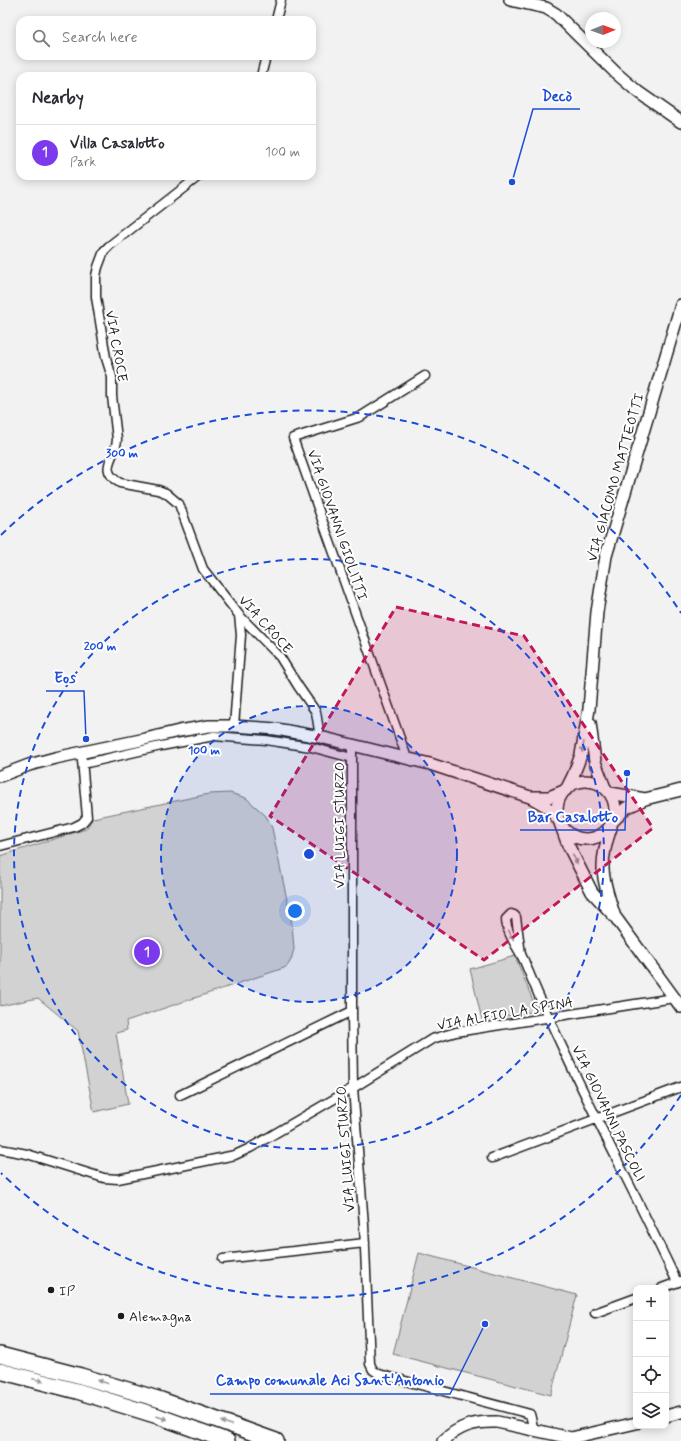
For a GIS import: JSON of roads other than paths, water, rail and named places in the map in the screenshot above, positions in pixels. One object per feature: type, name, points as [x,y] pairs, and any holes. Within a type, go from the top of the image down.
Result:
[{"type":"highway","points":[[0,1355],[81,1376],[161,1400],[276,1441]]},
{"type":"highway","points":[[0,1370],[77,1391],[158,1416],[227,1441]]},
{"type":"main road","points":[[510,0],[546,8],[556,14],[616,74],[638,92],[681,122]]},
{"type":"main road","name":"VIA GIACOMO MATTEOTTI","points":[[589,709],[597,612],[606,556],[681,305]]},
{"type":"main road","points":[[589,709],[581,755],[558,807],[560,821],[568,845],[592,892],[616,918],[681,1007]]},
{"type":"main road","points":[[589,709],[595,762],[615,807],[602,859],[604,882],[616,918]]},
{"type":"main road","points":[[0,776],[55,758],[82,759],[141,740],[179,730],[209,726],[234,726],[276,729],[320,737],[430,764],[530,797],[546,806],[570,834],[582,839],[596,837],[608,830],[612,823],[626,808],[645,799],[681,790]]},
{"type":"main road","points":[[530,797],[549,797],[579,782],[586,781],[600,784],[608,791],[645,799]]},
{"type":"main road","points":[[669,1415],[681,1412]]},
{"type":"main road","points":[[443,1441],[459,1428],[472,1423],[496,1422],[571,1438],[633,1424]]},
{"type":"street","points":[[277,16],[281,0]]},
{"type":"street","points":[[262,72],[265,60]]},
{"type":"street","name":"VIA CROCE","points":[[194,180],[109,246],[100,258],[96,276],[96,297],[106,358],[112,377],[112,396],[117,444],[108,464],[109,470],[115,480],[120,484],[166,493],[179,504],[203,569],[239,615],[280,657],[316,712],[320,737]]},
{"type":"street","name":"VIA GIOVANNI GIOLITTI","points":[[407,758],[294,438],[360,417],[425,376]]},
{"type":"street","points":[[234,726],[241,635],[239,615]]},
{"type":"street","points":[[0,846],[74,827],[82,823],[87,817],[82,759],[214,736],[266,740],[311,747],[352,758]]},
{"type":"street","name":"VIA LUIGI STURZO","points":[[352,745],[353,1088],[365,1243],[370,1364],[373,1370],[379,1374],[530,1414],[534,1431]]},
{"type":"street","name":"VIA GIOVANNI PASCOLI","points":[[521,954],[548,1018],[679,1281]]},
{"type":"street","name":"VIA ALFIO LA SPINA","points":[[0,1149],[27,1154],[104,1178],[118,1179],[234,1154],[250,1148],[353,1088],[432,1039],[456,1032],[674,998]]},
{"type":"street","points":[[180,1095],[352,1011]]},
{"type":"street","points":[[492,1158],[681,1086]]},
{"type":"street","points":[[223,1259],[365,1243]]},
{"type":"street","points":[[669,1285],[679,1281]]},
{"type":"street","points":[[595,1313],[633,1299]]},
{"type":"place","name":"Decò","points":[[512,182]]},
{"type":"place","name":"Eos","points":[[86,739]]},
{"type":"place","name":"Bar Casalotto","points":[[627,773]]},
{"type":"place","name":"Villa Casalotto","points":[[147,952]]},
{"type":"place","name":"IP","points":[[51,1290]]},
{"type":"place","name":"Alemagna","points":[[121,1316]]},
{"type":"place","name":"Campo comunale Aci Sant'Antonio","points":[[485,1324]]}]
